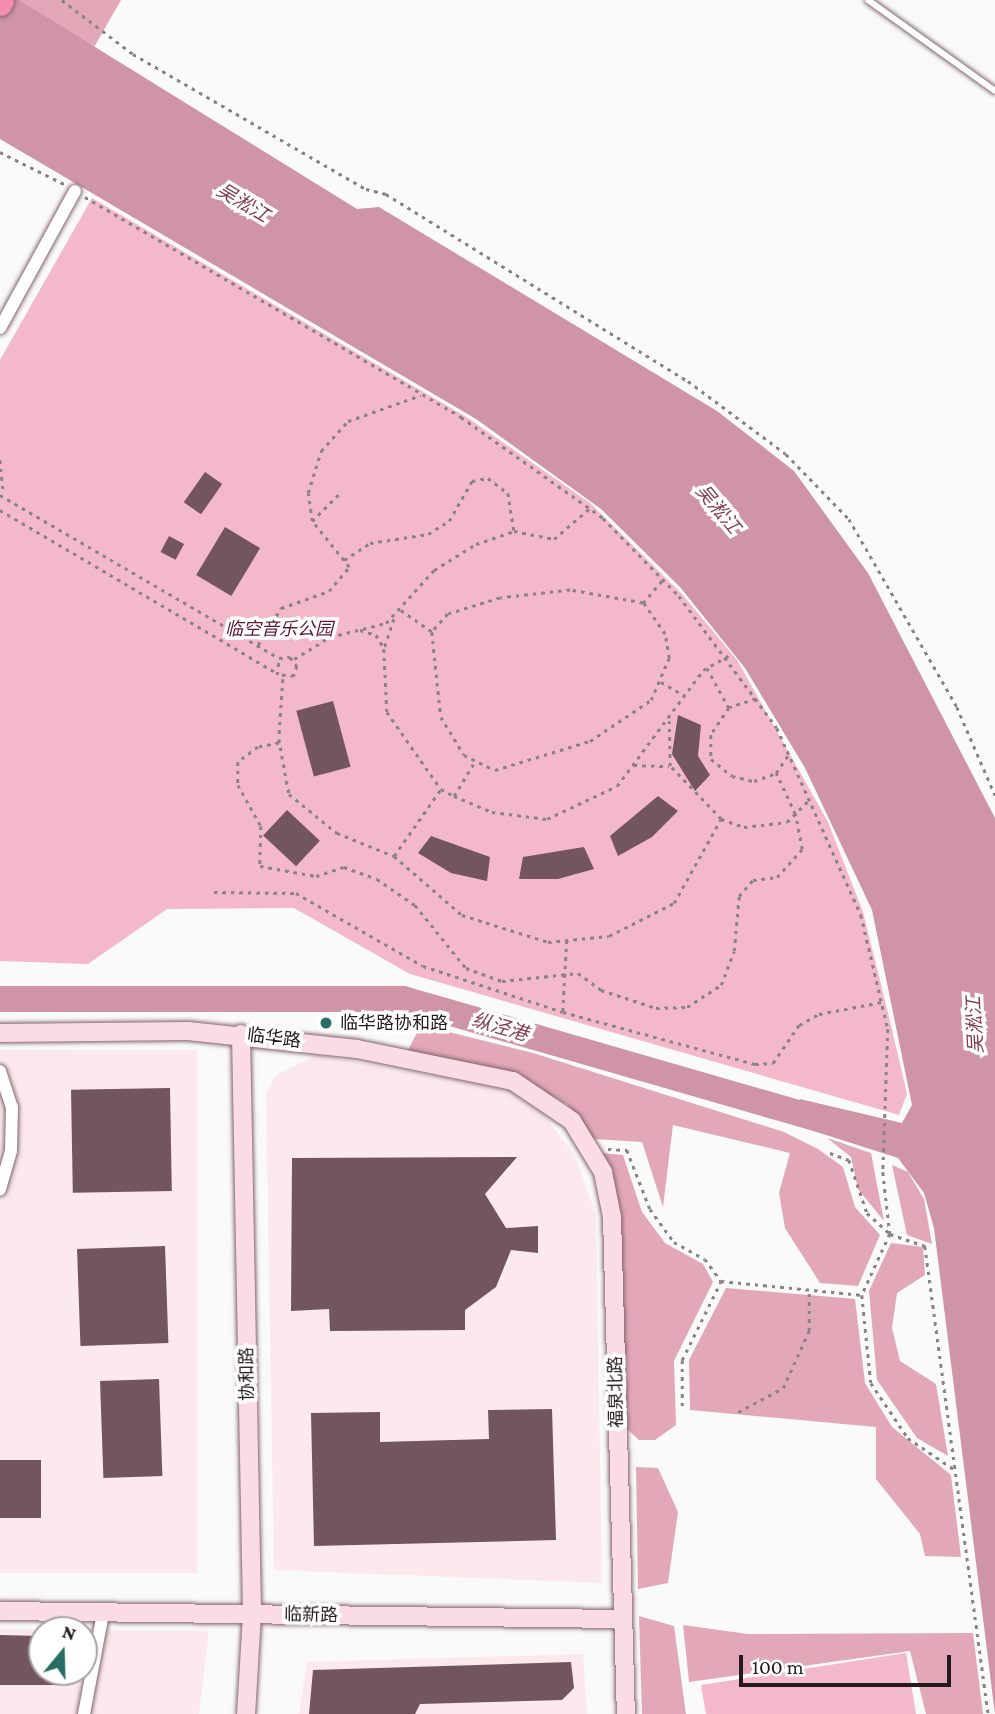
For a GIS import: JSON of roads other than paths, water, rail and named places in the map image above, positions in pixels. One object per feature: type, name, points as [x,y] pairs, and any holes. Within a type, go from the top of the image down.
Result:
[{"type":"street","points":[[0,328],[75,191]]},
{"type":"street","name":"临华路","points":[[0,1032],[241,1034],[475,1071],[541,1096]]},
{"type":"street","name":"协和路","points":[[241,1034],[252,1614],[246,1714]]},
{"type":"street","points":[[0,1071],[12,1107],[11,1151],[0,1189]]},
{"type":"street","name":"福泉北路","points":[[541,1096],[572,1121],[592,1149],[612,1217],[621,1619],[626,1714]]},
{"type":"street","name":"临新路","points":[[0,1611],[621,1619]]},
{"type":"street","points":[[85,1714],[103,1613]]},
{"type":"lane","points":[[868,0],[995,91]]},
{"type":"water","name":"吴淞江","points":[[0,0],[19,0],[357,209],[379,207],[717,411],[794,471],[868,573],[995,818],[995,1714],[934,1228],[924,1193],[898,1158],[792,1124],[800,1099],[902,1123],[912,1105],[872,910],[805,768],[745,668],[680,587],[601,509],[476,419],[0,139]]},
{"type":"waterway","name":"纵泾港","points":[[0,999],[403,999],[830,1122]]},
{"type":"place","name":"临华路协和路","points":[[326,1023]]},
{"type":"park label","name":"临空音乐公园","points":[[279,629]]}]
